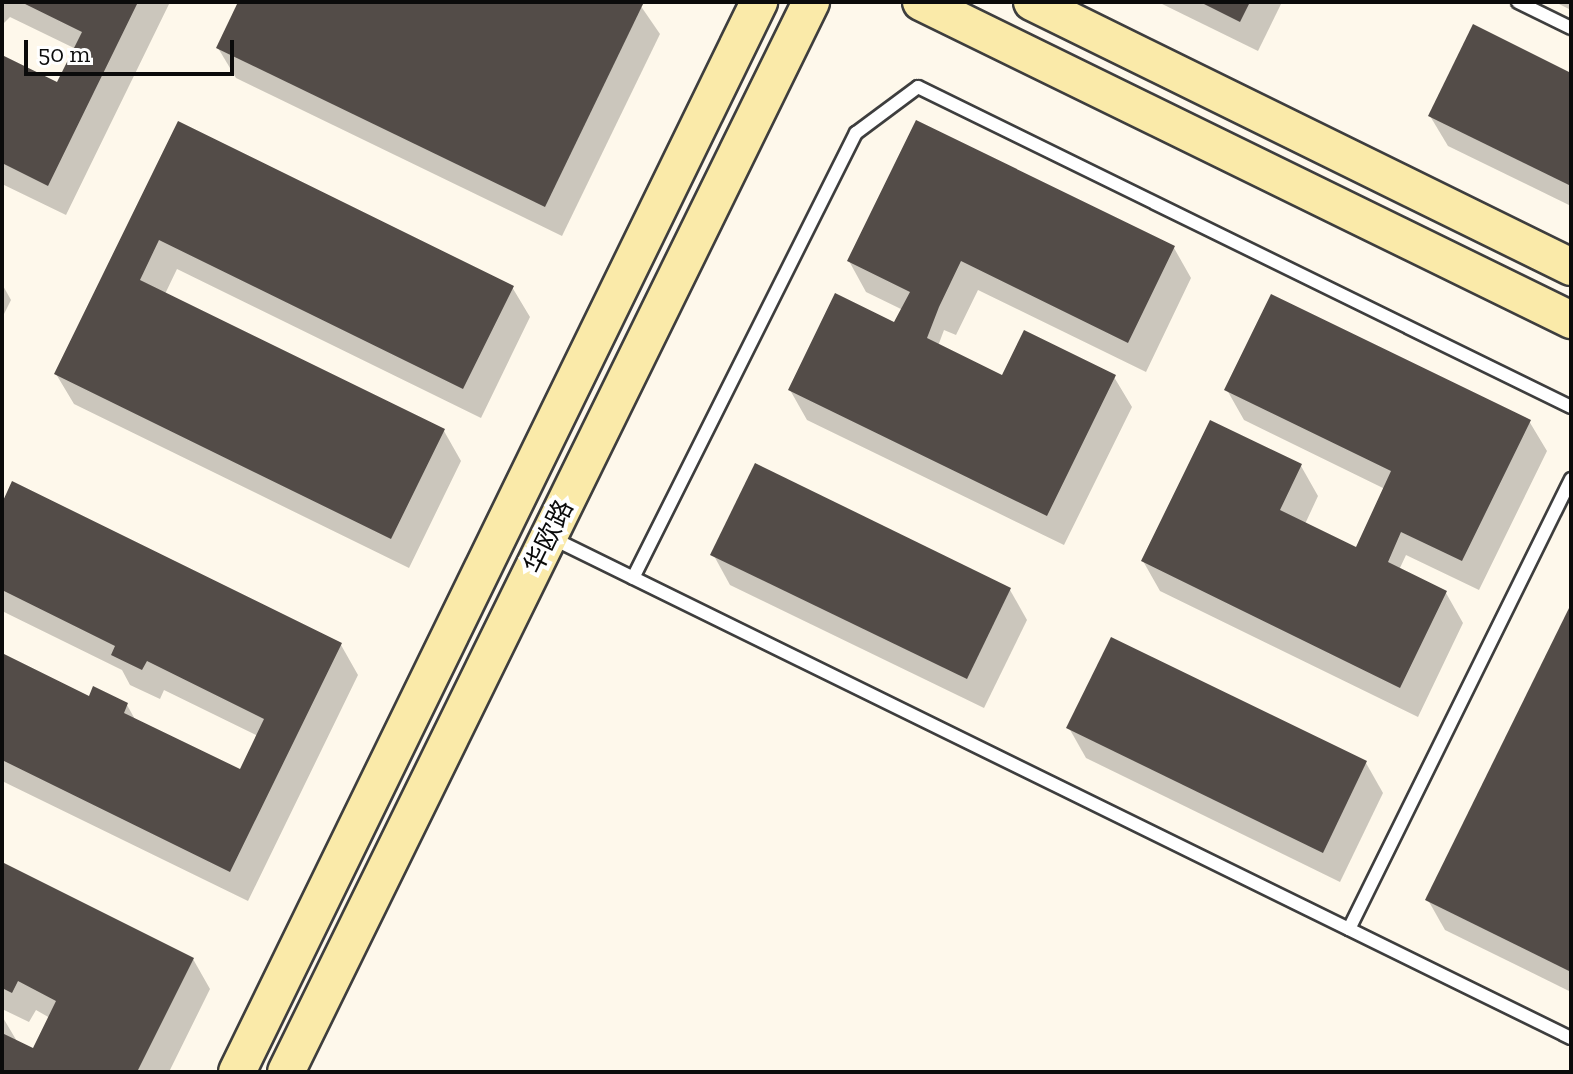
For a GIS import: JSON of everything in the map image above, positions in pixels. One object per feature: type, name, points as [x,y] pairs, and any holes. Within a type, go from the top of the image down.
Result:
[{"type":"main road","name":"华欧路","points":[[237,1072],[759,2]]},
{"type":"main road","name":"华欧路","points":[[286,1072],[811,2]]},
{"type":"main road","points":[[921,2],[1571,320]]},
{"type":"main road","points":[[1032,2],[1571,267]]},
{"type":"lane","points":[[1518,2],[1571,28]]},
{"type":"lane","points":[[633,578],[856,133],[918,87],[1571,407]]},
{"type":"lane","points":[[1349,929],[1571,479]]},
{"type":"lane","points":[[549,537],[1571,1038]]},
{"type":"building","points":[[21,2],[138,2],[48,186],[2,163],[2,55],[57,82],[82,32]]},
{"type":"building","points":[[238,2],[644,2],[545,207],[216,48]]},
{"type":"building","points":[[1200,2],[1250,2],[1240,22]]},
{"type":"building","points":[[1473,24],[1571,73],[1571,186],[1428,116]]},
{"type":"building","points":[[916,120],[1175,246],[1128,343],[961,261],[939,307],[927,338],[1002,375],[1024,330],[1116,375],[1047,516],[788,390],[835,293],[894,322],[910,292],[847,261]]},
{"type":"building","points":[[178,121],[514,286],[463,389],[159,240],[140,280],[445,429],[391,539],[54,374]]},
{"type":"building","points":[[1271,294],[1531,420],[1462,561],[1401,532],[1388,562],[1447,591],[1400,688],[1141,561],[1210,420],[1302,464],[1280,510],[1356,547],[1391,471],[1224,390]]},
{"type":"building","points":[[755,463],[1011,588],[967,679],[710,555]]},
{"type":"building","points":[[12,481],[342,643],[230,872],[2,760],[2,653],[89,696],[93,686],[128,703],[124,713],[240,769],[264,719],[147,661],[142,670],[111,655],[115,646],[2,590],[2,503]]},
{"type":"building","points":[[1571,604],[1571,972],[1425,900]]},
{"type":"building","points":[[1111,637],[1367,761],[1323,853],[1066,728]]},
{"type":"building","points":[[2,862],[194,958],[137,1072],[2,1072],[2,1033],[33,1048],[56,1001],[18,981],[12,993],[2,988]]}]
